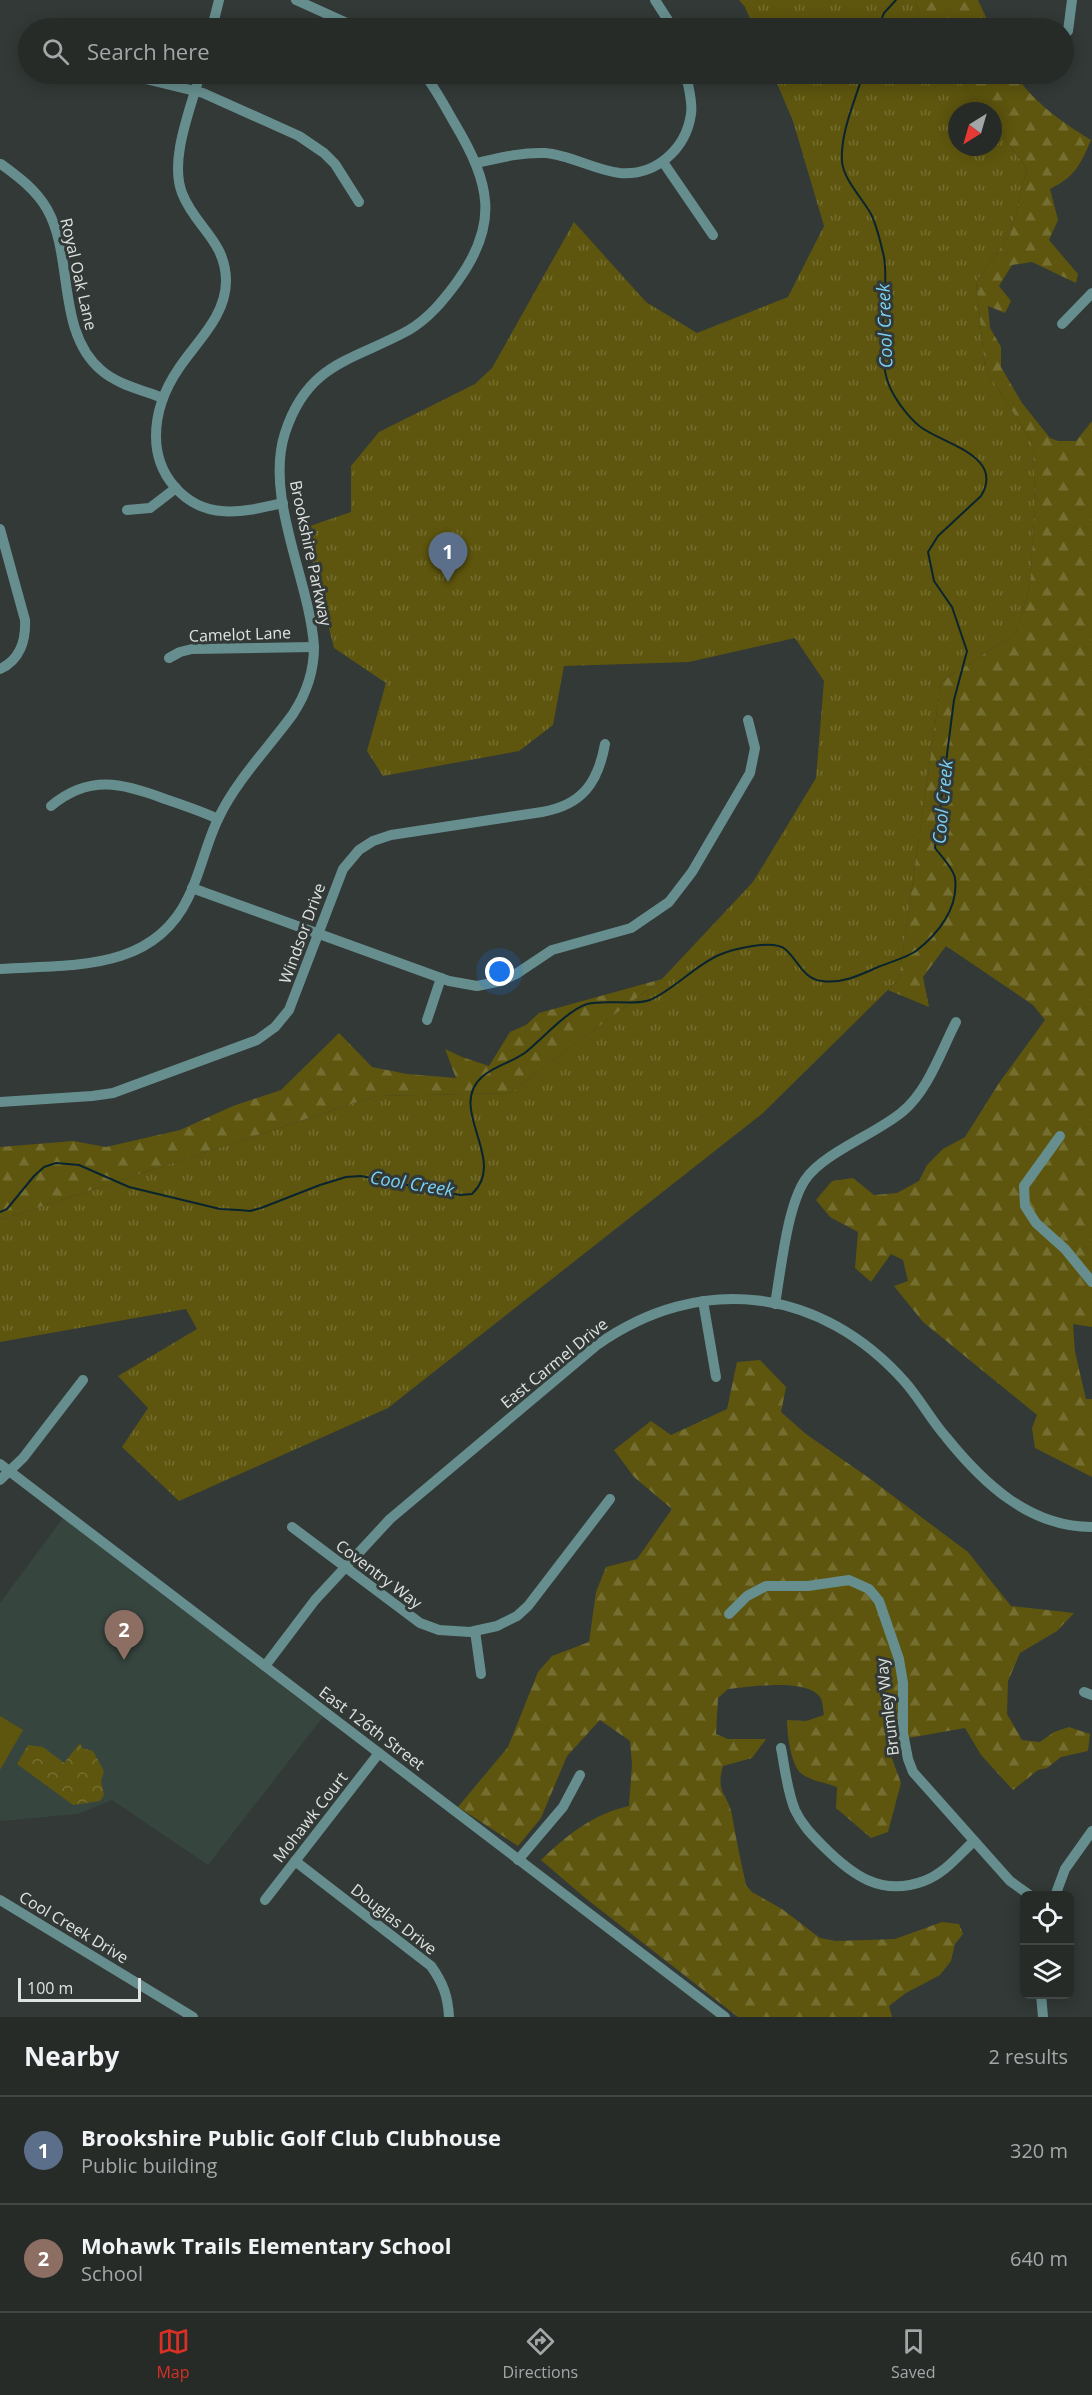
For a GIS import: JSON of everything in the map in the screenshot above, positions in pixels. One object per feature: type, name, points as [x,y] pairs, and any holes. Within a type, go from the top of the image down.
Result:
[{"type":"street","points":[[214,18],[219,0]]},
{"type":"street","points":[[296,0],[336,18]]},
{"type":"street","points":[[656,0],[667,18]]},
{"type":"street","points":[[1070,18],[1072,0]]},
{"type":"street","points":[[166,84],[206,93],[308,141],[324,153],[339,169],[359,202]]},
{"type":"street","points":[[197,84],[180,151],[179,182],[190,208],[218,246],[225,264],[226,286],[221,307],[215,319],[178,369],[163,398],[157,422],[157,448],[161,464],[176,488],[197,504],[214,512],[236,513],[283,502]]},
{"type":"street","name":"Brookshire Parkway","points":[[0,969],[116,959],[158,937],[185,905],[218,819],[232,796],[298,708],[309,680],[314,647],[283,502],[280,466],[285,435],[297,407],[311,386],[329,369],[342,360],[409,329],[431,314],[470,263],[480,241],[485,221],[485,192],[477,163],[430,84]]},
{"type":"street","points":[[477,163],[521,154],[543,153],[571,158],[622,173],[644,170],[663,162],[681,142],[688,126],[692,107],[688,84]]},
{"type":"street","points":[[663,162],[713,235]]},
{"type":"street","name":"Royal Oak Lane","points":[[2,164],[35,193],[51,217],[76,332],[87,356],[102,372],[115,380],[163,398]]},
{"type":"street","points":[[1062,324],[1092,293]]},
{"type":"street","points":[[127,510],[150,508],[176,488]]},
{"type":"street","points":[[0,529],[25,620],[23,644],[16,656],[0,669]]},
{"type":"street","points":[[0,576],[12,573]]},
{"type":"street","name":"Camelot Lane","points":[[169,658],[192,649],[314,647]]},
{"type":"street","points":[[192,888],[441,978],[477,986],[501,981],[516,975],[552,950],[631,928],[669,902],[692,872],[750,773],[754,748],[748,720]]},
{"type":"street","name":"Windsor Drive","points":[[0,1102],[113,1093],[257,1040],[275,1027],[289,1010],[343,869],[355,854],[382,837],[562,807],[583,793],[595,780],[605,744]]},
{"type":"street","points":[[51,806],[75,790],[103,783],[118,784],[142,790],[218,819]]},
{"type":"street","points":[[427,1020],[441,978]]},
{"type":"street","points":[[775,1304],[795,1200],[806,1178],[822,1162],[888,1123],[905,1110],[923,1086],[956,1022]]},
{"type":"street","points":[[1060,1136],[1024,1186],[1025,1206],[1036,1223],[1065,1249],[1092,1282]]},
{"type":"street","name":"East Carmel Drive","points":[[265,1666],[343,1567],[390,1519],[597,1345],[644,1317],[673,1307],[703,1301],[744,1299],[775,1304],[797,1309],[829,1323],[873,1352],[905,1382],[945,1437],[1007,1499],[1044,1520],[1070,1526],[1092,1527]]},
{"type":"street","points":[[703,1301],[716,1377]]},
{"type":"street","points":[[0,1480],[23,1458],[83,1380]]},
{"type":"street","name":"East 126th Street","points":[[0,1464],[725,2017]]},
{"type":"street","name":"Coventry Way","points":[[292,1527],[420,1623],[454,1633],[476,1631],[507,1622],[528,1606],[610,1499]]},
{"type":"street","name":"Brumley Way","points":[[729,1614],[747,1596],[766,1586],[808,1586],[849,1580],[869,1589],[879,1601],[899,1659],[903,1683],[903,1733],[908,1759],[919,1779],[1010,1881],[1024,1891]]},
{"type":"street","points":[[476,1631],[481,1674]]},
{"type":"street","points":[[781,1748],[791,1797],[800,1819],[844,1866],[859,1877],[878,1884],[901,1886],[924,1881],[939,1874],[974,1841]]},
{"type":"street","name":"Mohawk Court","points":[[265,1900],[379,1753]]},
{"type":"street","points":[[518,1860],[563,1808],[580,1775]]},
{"type":"street","points":[[1057,1891],[1065,1869],[1092,1831]]},
{"type":"street","name":"Douglas Drive","points":[[295,1861],[431,1966],[448,1998],[448,2017]]},
{"type":"street","name":"Cool Creek Drive","points":[[0,1900],[193,2017]]},
{"type":"street","points":[[1041,1999],[1043,2017]]},
{"type":"shaded area","points":[[63,1518],[323,1717],[208,1865],[112,1800],[78,1814],[0,1821],[0,1603]]},
{"type":"green space","points":[[739,0],[916,0],[920,18],[750,18]]},
{"type":"green space","points":[[916,0],[978,0],[986,18],[920,18]]},
{"type":"green space","points":[[777,84],[964,84],[977,102],[948,102],[948,156],[1002,156],[1002,135],[1027,169],[1010,235],[976,282],[985,368],[1033,444],[1035,507],[1030,586],[1016,633],[941,682],[899,979],[763,1113],[388,1408],[179,1501],[122,1447],[148,1408],[118,1376],[197,1329],[186,1309],[0,1342],[0,1220],[376,1096],[510,1093],[662,979],[753,882],[816,778],[824,681],[795,638],[689,662],[564,666],[553,725],[519,751],[383,776],[367,751],[386,683],[334,648],[304,528],[351,512],[351,466],[379,432],[475,384],[492,368],[574,222],[646,302],[697,333],[788,297],[824,226],[793,121]]},
{"type":"green space","points":[[964,84],[1023,84],[1059,119],[1091,140],[1076,169],[1066,179],[1050,189],[1058,220],[1049,240],[1078,274],[1076,283],[1032,262],[1012,265],[999,286],[1011,301],[1005,313],[988,306],[990,328],[1001,347],[1001,367],[1022,403],[1050,438],[1058,441],[1076,441],[1092,421],[1092,1327],[1073,1324],[1075,1352],[1086,1399],[1092,1399],[1092,1477],[1035,1448],[1032,1428],[1037,1415],[923,1322],[894,1286],[908,1281],[903,1260],[891,1254],[871,1282],[855,1268],[858,1232],[830,1217],[816,1200],[832,1181],[853,1178],[874,1195],[897,1193],[919,1181],[927,1165],[943,1149],[965,1137],[999,1083],[1045,1020],[1033,1005],[946,946],[923,977],[929,1007],[888,990],[899,979],[941,682],[1016,633],[1030,586],[1035,507],[1033,444],[985,368],[976,282],[1010,235],[1027,169],[1002,135],[1002,102],[977,102]]},
{"type":"green space","points":[[662,979],[510,1093],[376,1096],[0,1220],[0,1147],[73,1141],[106,1147],[180,1130],[233,1106],[281,1090],[339,1033],[372,1067],[407,1074],[456,1078],[445,1049],[489,1066],[510,1032],[526,1025],[539,1013]]},
{"type":"green space","points":[[760,1360],[786,1387],[781,1412],[806,1434],[968,1552],[1011,1606],[1074,1613],[1057,1631],[1020,1653],[1008,1681],[1007,1714],[1022,1740],[1040,1742],[1054,1732],[1069,1727],[1090,1734],[1088,1751],[1061,1757],[1047,1768],[1038,1770],[1013,1790],[981,1755],[965,1728],[886,1742],[901,1783],[888,1832],[871,1838],[836,1808],[837,1787],[802,1774],[792,1757],[787,1720],[806,1721],[824,1715],[820,1697],[803,1687],[776,1685],[728,1689],[718,1698],[716,1734],[728,1739],[766,1739],[752,1758],[723,1766],[720,1782],[732,1815],[746,1885],[752,1892],[782,1909],[820,1938],[836,1941],[895,1939],[942,1922],[959,1924],[963,1934],[955,1944],[951,1961],[940,1975],[906,1993],[889,2006],[892,2017],[738,2017],[584,1897],[541,1860],[561,1842],[592,1820],[629,1806],[632,1764],[630,1741],[600,1720],[567,1756],[541,1818],[518,1846],[458,1807],[508,1747],[538,1672],[552,1656],[589,1642],[596,1592],[606,1567],[637,1559],[672,1509],[634,1477],[614,1450],[651,1421],[671,1435],[727,1409],[737,1362]]},
{"type":"green space","points":[[0,1716],[23,1730],[0,1770]]},
{"type":"green space","points":[[80,1743],[82,1748],[93,1751],[104,1771],[101,1781],[104,1795],[100,1801],[73,1805],[17,1764],[28,1745],[43,1747],[64,1763]]},
{"type":"waterway","name":"Cool Creek","points":[[882,18],[896,0]]},
{"type":"waterway","name":"Cool Creek","points":[[0,1212],[7,1209],[44,1167],[56,1163],[79,1165],[129,1187],[220,1209],[250,1211],[320,1185],[346,1177],[361,1176],[460,1195],[472,1194],[482,1180],[484,1166],[470,1103],[473,1089],[483,1076],[526,1052],[580,1007],[602,1002],[650,1000],[719,955],[763,945],[779,946],[785,949],[805,973],[815,980],[829,982],[844,980],[916,951],[939,928],[954,900],[955,878],[952,870],[935,848],[954,700],[967,651],[952,607],[934,581],[928,552],[938,536],[981,496],[986,483],[985,471],[969,453],[918,425],[900,405],[888,382],[882,347],[884,257],[873,219],[850,182],[842,162],[843,140],[860,84]]},
{"type":"place","name":"Brookshire Public Golf Club Clubhouse","points":[[448,582]]},
{"type":"place","name":"Mohawk Trails Elementary School","points":[[124,1660]]}]
